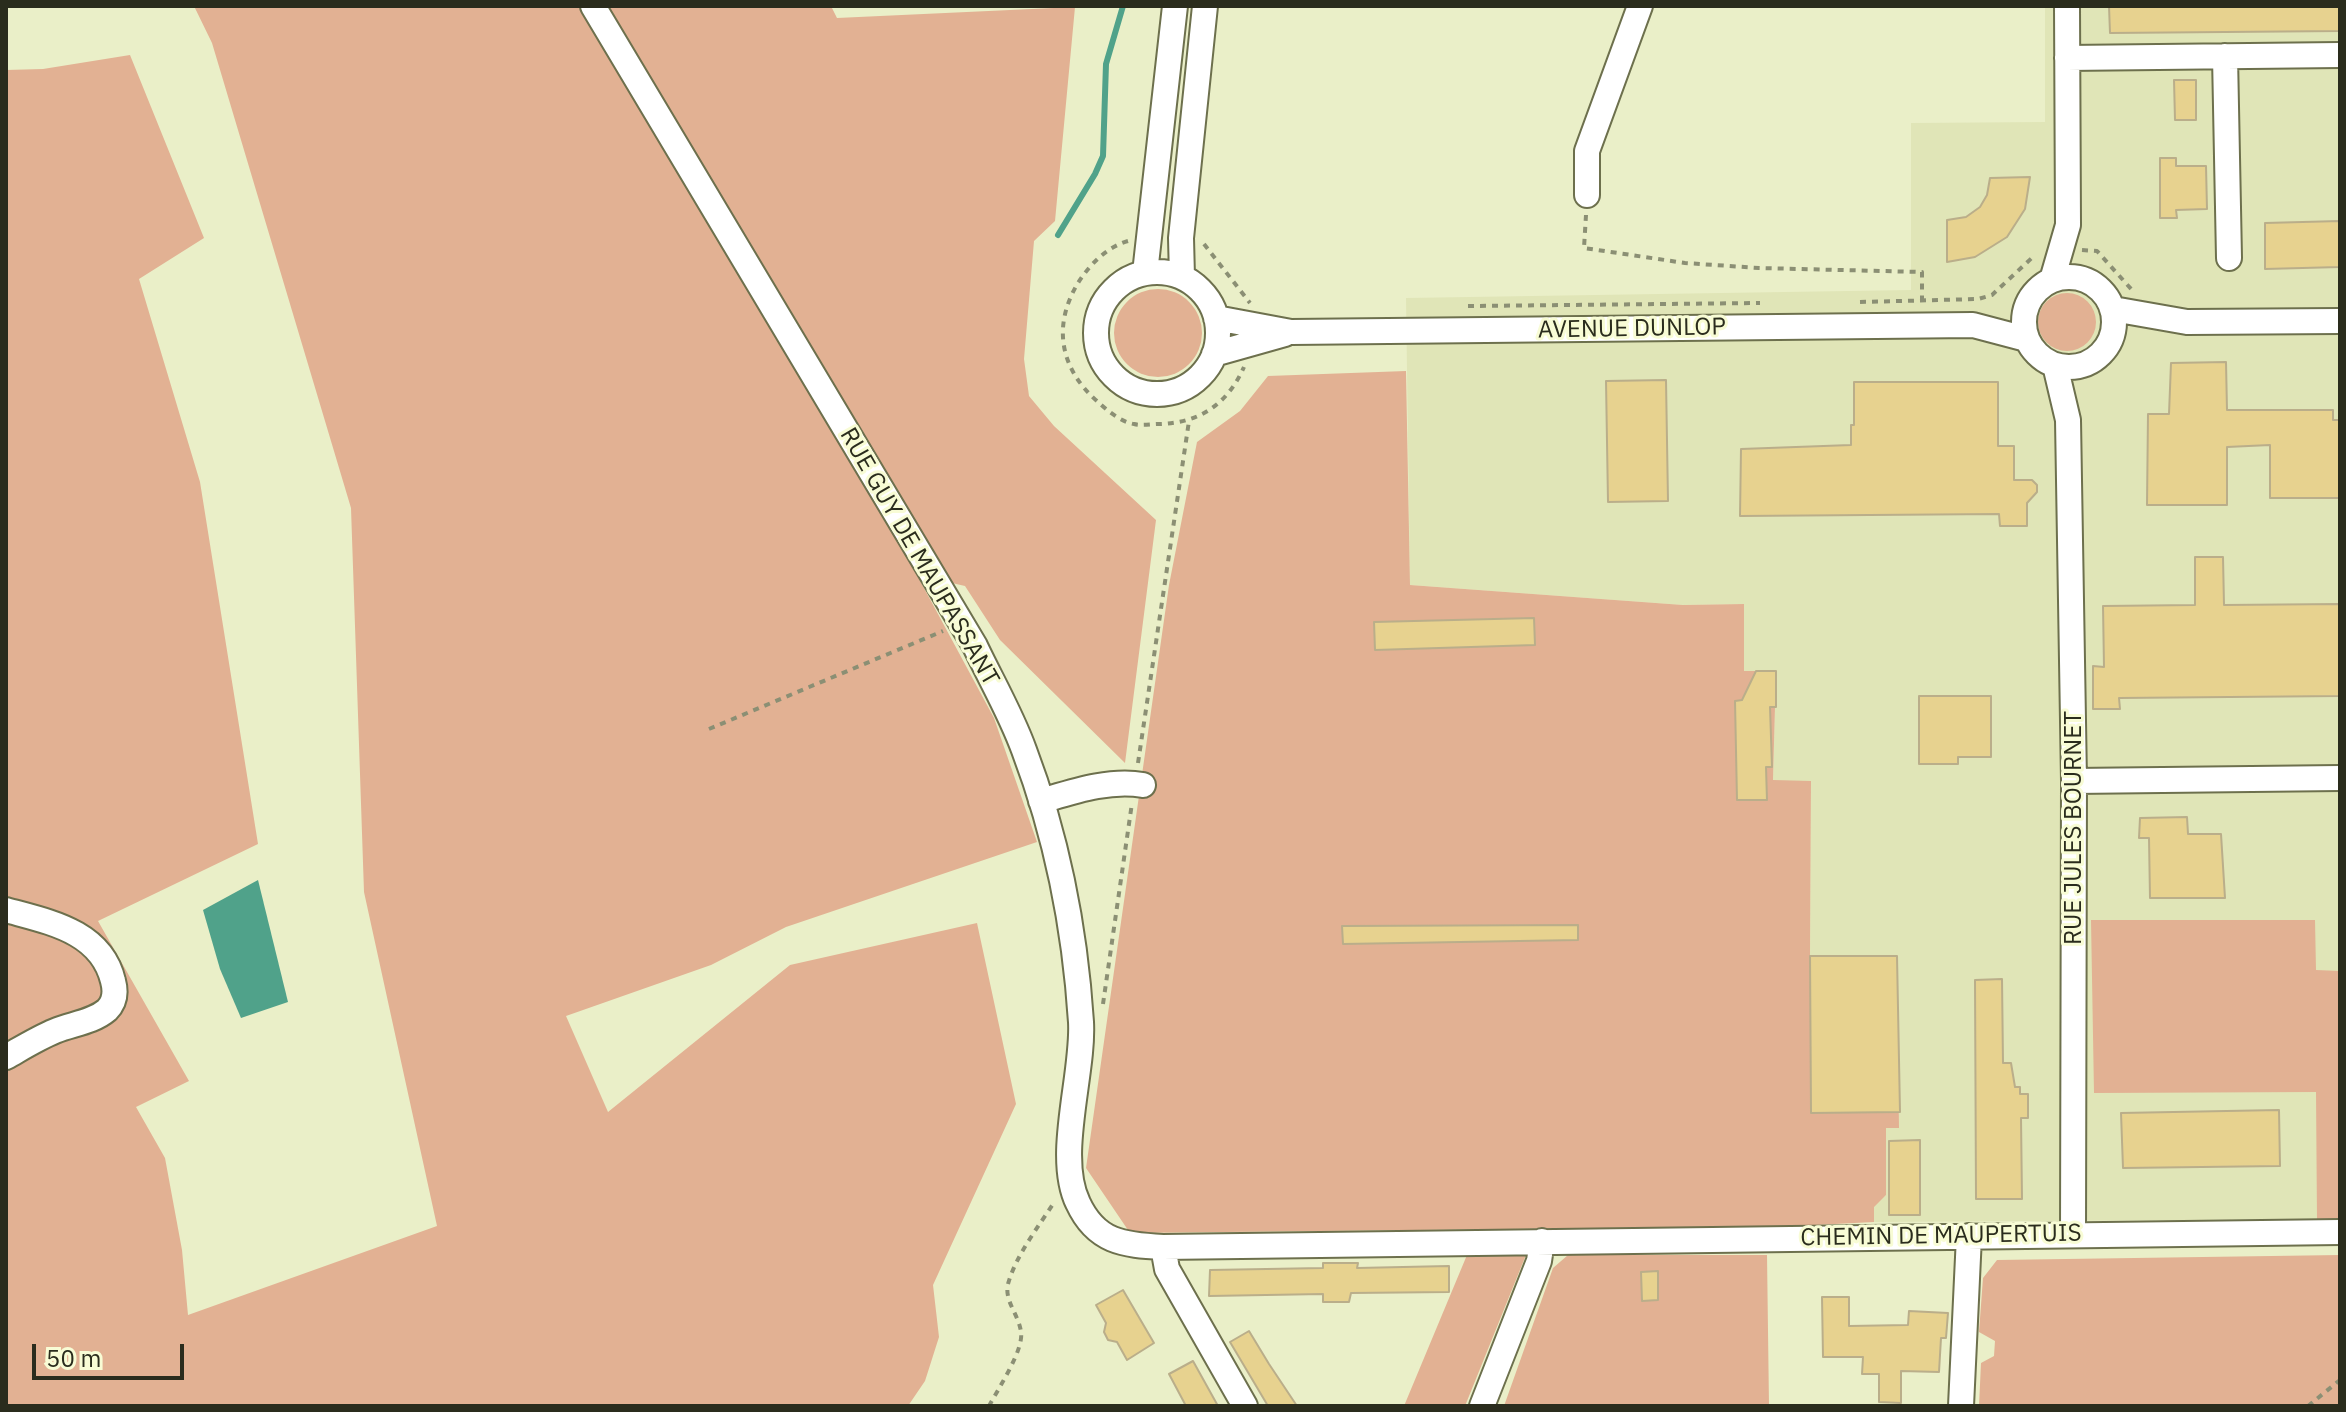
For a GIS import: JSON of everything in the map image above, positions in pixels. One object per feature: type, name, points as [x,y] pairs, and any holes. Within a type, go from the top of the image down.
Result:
[{"type":"street","name":"RUE GUY DE MAUPASSANT","points":[[593,6],[962,623],[1023,748],[1055,843],[1075,958],[1081,1027],[1071,1134],[1071,1175],[1076,1200],[1090,1224],[1108,1239],[1137,1246],[1163,1247]]},
{"type":"street","points":[[1145,273],[1175,6]]},
{"type":"street","points":[[1182,277],[1192,239],[1205,6]]},
{"type":"street","points":[[1587,195],[1587,151],[1640,6]]},
{"type":"street","points":[[2067,6],[2070,250],[2089,281],[2107,297],[2115,323],[2112,338],[2096,359],[2069,368],[2055,365],[2043,359],[2026,339],[2023,327],[2027,303],[2052,280],[2077,277],[2089,281]]},
{"type":"street","points":[[2067,58],[2340,55]]},
{"type":"street","points":[[2225,56],[2229,258]]},
{"type":"street","points":[[2052,280],[2070,250]]},
{"type":"street","points":[[1145,273],[1169,273],[1182,277],[1203,294],[1216,318],[1218,336],[1214,354],[1204,372],[1188,386],[1168,394],[1146,394],[1126,387],[1110,373],[1099,355],[1095,334],[1098,313],[1109,295],[1125,281],[1145,273]]},
{"type":"street","name":"AVENUE DUNLOP","points":[[1973,325],[2027,303]]},
{"type":"street","points":[[2113,309],[2187,322],[2340,321]]},
{"type":"street","name":"AVENUE DUNLOP","points":[[1216,318],[1291,332],[1973,325],[2026,339]]},
{"type":"street","points":[[2112,338],[2187,322]]},
{"type":"street","name":"AVENUE DUNLOP","points":[[1214,354],[1291,332]]},
{"type":"street","name":"RUE JULES BOURNET","points":[[2055,365],[2068,420],[2074,781],[2073,1235]]},
{"type":"street","name":"RUE JULES BOURNET","points":[[2068,420],[2083,365]]},
{"type":"street","points":[[2074,781],[2340,778]]},
{"type":"street","points":[[1041,801],[1078,790],[1122,783],[1143,785]]},
{"type":"street","points":[[6,910],[75,931],[92,944],[112,974],[115,989],[114,1000],[107,1009],[55,1031],[6,1057]]},
{"type":"street","name":"CHEMIN DE MAUPERTUIS","points":[[1163,1247],[2340,1232]]},
{"type":"street","points":[[1961,1406],[1969,1236]]},
{"type":"street","points":[[1482,1406],[1539,1261],[1542,1241]]},
{"type":"street","points":[[1163,1247],[1167,1269],[1245,1406]]},
{"type":"path","points":[[1587,195],[1584,248],[1685,263],[1922,272],[1922,326]]},
{"type":"path","points":[[1151,236],[1123,242],[1090,264],[1067,302],[1062,340],[1069,366],[1086,392],[1109,412],[1133,424],[1189,421]]},
{"type":"path","points":[[1192,239],[1254,307]]},
{"type":"path","points":[[1853,302],[1978,299],[1992,295],[2042,249],[2097,251],[2135,293]]},
{"type":"path","points":[[1461,306],[1764,303]]},
{"type":"path","points":[[709,729],[962,623]]},
{"type":"path","points":[[989,1406],[1019,1348],[1022,1335],[1008,1298],[1008,1284],[1021,1256],[1071,1175]]},
{"type":"path","points":[[2308,1406],[2340,1380]]},
{"type":"shaded area","points":[[194,6],[831,6],[837,18],[1075,7],[1055,221],[1034,241],[1024,359],[1029,396],[1054,426],[1156,520],[1125,763],[1000,640],[965,586],[917,575],[994,718],[1037,842],[786,927],[711,965],[566,1016],[608,1112],[790,965],[977,923],[1016,1104],[933,1285],[939,1337],[925,1381],[908,1406],[6,1406],[6,70],[43,69],[130,55],[204,238],[139,279],[200,482],[258,844],[98,921],[189,1081],[136,1107],[165,1158],[182,1250],[188,1315],[437,1226],[364,892],[351,508],[212,43]]},
{"type":"shaded area","points":[[2045,6],[2340,6],[2340,1219],[1874,1222],[1873,1207],[1886,1195],[1886,1128],[1899,1127],[1897,956],[1810,956],[1811,781],[1773,781],[1776,671],[1744,672],[1744,604],[1683,605],[1410,585],[1406,298],[1911,290],[1911,123],[2045,122]]},
{"type":"shaded area","points":[[1158,289],[1183,296],[1195,308],[1202,333],[1195,358],[1183,370],[1158,377],[1133,370],[1121,358],[1114,333],[1121,308],[1133,296]]},
{"type":"shaded area","points":[[2067,293],[2088,301],[2096,322],[2088,343],[2067,351],[2046,343],[2038,322],[2046,301]]},
{"type":"shaded area","points":[[1406,371],[1410,585],[1683,605],[1744,604],[1744,671],[1776,671],[1773,780],[1811,781],[1810,955],[1897,956],[1899,1128],[1886,1128],[1886,1195],[1874,1207],[1874,1222],[1796,1226],[1130,1233],[1086,1168],[1169,585],[1197,442],[1240,411],[1268,376]]},
{"type":"shaded area","points":[[2091,920],[2315,920],[2316,970],[2340,971],[2340,1219],[2317,1219],[2316,1092],[2094,1093]]},
{"type":"shaded area","points":[[1467,1255],[1526,1255],[1465,1406],[1404,1406]]},
{"type":"shaded area","points":[[1568,1255],[1767,1255],[1769,1406],[1504,1406],[1553,1268]]},
{"type":"shaded area","points":[[2340,1255],[2340,1406],[1979,1406],[1981,1363],[1994,1356],[1995,1341],[1979,1332],[1983,1278],[1997,1260]]},
{"type":"water","points":[[258,880],[288,1002],[241,1018],[220,969],[203,910]]},
{"type":"building","points":[[2109,6],[2340,6],[2340,31],[2110,33]]},
{"type":"building","points":[[2174,80],[2196,80],[2196,120],[2175,120]]},
{"type":"building","points":[[2160,158],[2176,158],[2176,166],[2206,166],[2207,209],[2176,210],[2177,218],[2160,218]]},
{"type":"building","points":[[2030,177],[2025,209],[2007,237],[1975,257],[1947,262],[1947,220],[1966,217],[1980,207],[1987,195],[1990,178]]},
{"type":"building","points":[[2340,221],[2340,267],[2265,269],[2265,223]]},
{"type":"building","points":[[2226,362],[2227,410],[2333,410],[2333,420],[2340,420],[2340,498],[2270,498],[2270,445],[2227,447],[2227,505],[2147,505],[2148,414],[2169,414],[2171,363]]},
{"type":"building","points":[[1666,380],[1668,501],[1608,502],[1606,381]]},
{"type":"building","points":[[1854,382],[1998,382],[1998,446],[2014,446],[2014,480],[2032,480],[2037,485],[2037,492],[2027,503],[2027,526],[2000,526],[1999,514],[1740,516],[1741,449],[1851,445]]},
{"type":"building","points":[[2195,557],[2223,557],[2224,605],[2340,604],[2340,696],[2119,698],[2120,709],[2093,709],[2093,666],[2104,667],[2103,606],[2195,605]]},
{"type":"building","points":[[1534,618],[1535,645],[1375,650],[1374,622]]},
{"type":"building","points":[[1756,671],[1776,671],[1776,707],[1770,707],[1772,767],[1766,767],[1767,800],[1737,800],[1735,701],[1742,700]]},
{"type":"building","points":[[1919,696],[1991,696],[1991,757],[1958,757],[1958,764],[1919,764]]},
{"type":"building","points":[[2187,817],[2188,834],[2221,834],[2225,898],[2150,898],[2149,838],[2139,838],[2140,818]]},
{"type":"building","points":[[1578,925],[1578,940],[1343,944],[1342,926]]},
{"type":"building","points":[[1810,956],[1897,956],[1900,1112],[1811,1113]]},
{"type":"building","points":[[2002,979],[2003,1063],[2011,1063],[2015,1087],[2020,1087],[2020,1094],[2028,1094],[2028,1118],[2021,1118],[2022,1199],[1976,1199],[1975,980]]},
{"type":"building","points":[[2279,1110],[2280,1166],[2123,1168],[2121,1113]]},
{"type":"building","points":[[1920,1140],[1920,1215],[1889,1215],[1889,1141]]},
{"type":"building","points":[[1323,1263],[1358,1263],[1357,1268],[1449,1266],[1449,1292],[1351,1293],[1349,1302],[1323,1302],[1323,1294],[1209,1296],[1210,1270],[1323,1268]]},
{"type":"building","points":[[1658,1271],[1658,1300],[1642,1301],[1641,1272]]},
{"type":"building","points":[[1123,1290],[1154,1343],[1127,1360],[1117,1342],[1108,1340],[1104,1332],[1106,1323],[1096,1305]]},
{"type":"building","points":[[1822,1297],[1849,1297],[1849,1326],[1908,1325],[1909,1311],[1948,1313],[1946,1338],[1941,1338],[1939,1372],[1901,1371],[1901,1403],[1879,1402],[1879,1374],[1862,1374],[1863,1357],[1823,1357]]},
{"type":"building","points":[[1249,1331],[1297,1406],[1268,1406],[1230,1342]]},
{"type":"building","points":[[1193,1361],[1218,1406],[1186,1406],[1169,1374]]},
{"type":"waterway","points":[[1058,235],[1103,156],[1106,64],[1123,6]]}]
